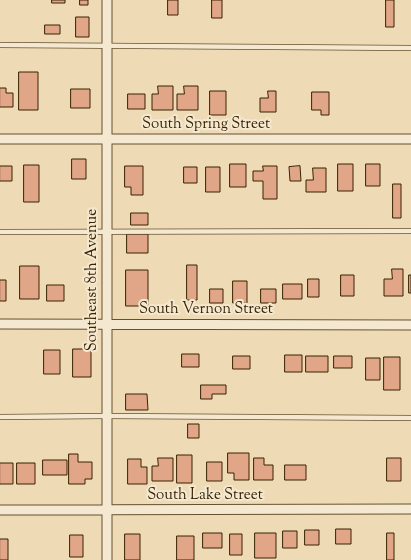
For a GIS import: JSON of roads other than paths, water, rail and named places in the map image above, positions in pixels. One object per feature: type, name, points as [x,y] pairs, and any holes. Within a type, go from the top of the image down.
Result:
[{"type":"street","name":"Southeast 8th Avenue","points":[[107,0],[107,560]]},
{"type":"street","name":"South Spring Street","points":[[0,139],[411,139]]},
{"type":"street","name":"South Vernon Street","points":[[0,324],[411,325]]},
{"type":"street","name":"South Lake Street","points":[[0,510],[411,509]]},
{"type":"lane","points":[[0,45],[411,48]]},
{"type":"lane","points":[[0,232],[411,231]]},
{"type":"lane","points":[[0,417],[107,416],[411,418]]}]
